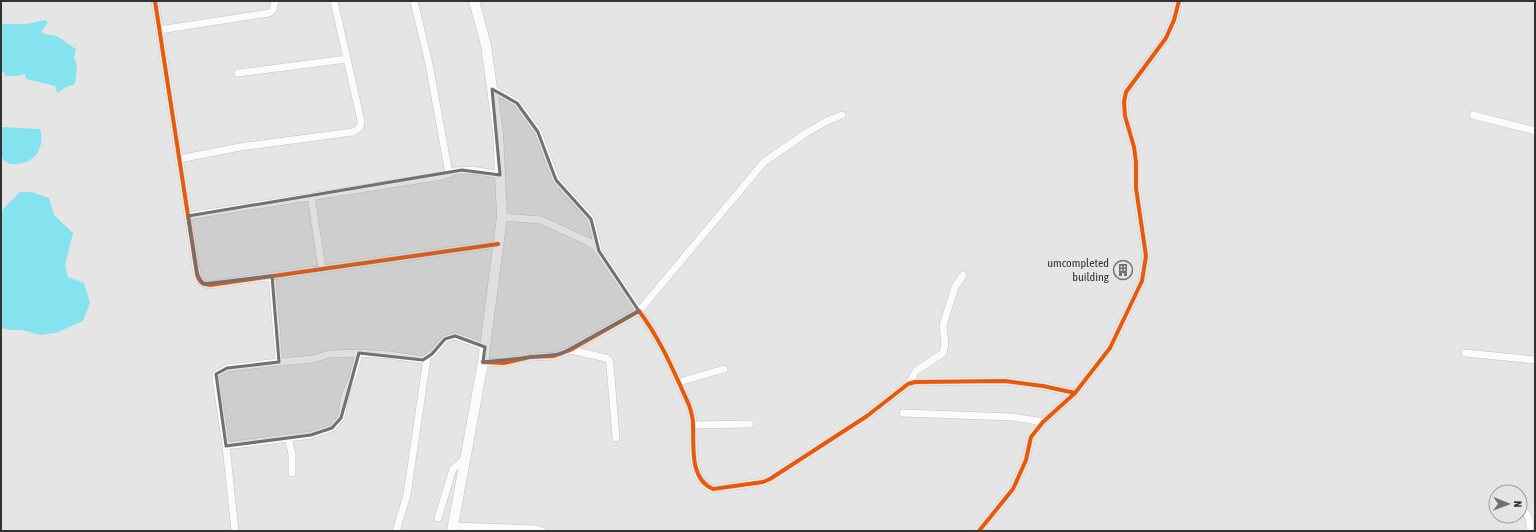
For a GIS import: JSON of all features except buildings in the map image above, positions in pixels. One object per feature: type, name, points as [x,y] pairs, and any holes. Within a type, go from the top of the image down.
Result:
[{"type":"main road","points":[[453,528],[483,362],[502,217],[498,132],[486,45],[474,1]]},
{"type":"street","points":[[155,1],[196,274],[198,280],[203,284],[210,285],[498,244]]},
{"type":"street","points":[[159,30],[269,13],[273,10],[275,1]]},
{"type":"street","points":[[179,159],[240,147],[353,132],[359,129],[362,121],[334,1]]},
{"type":"street","points":[[414,1],[428,64],[448,174]]},
{"type":"street","points":[[979,531],[1013,488],[1026,460],[1031,437],[1043,422],[1075,393],[1110,348],[1142,281],[1146,256],[1136,188],[1136,162],[1134,147],[1125,116],[1124,102],[1126,92],[1166,38],[1180,1]]},
{"type":"street","points":[[238,73],[347,59]]},
{"type":"street","points":[[492,89],[517,103],[538,132],[556,180],[591,219],[599,251]]},
{"type":"street","points":[[483,362],[504,363],[530,357],[547,358],[570,350],[639,311],[764,162],[806,133],[827,121],[842,115]]},
{"type":"street","points":[[1473,115],[1535,131]]},
{"type":"street","points":[[188,216],[448,174],[455,171],[472,170],[500,175]]},
{"type":"street","points":[[311,196],[322,269]]},
{"type":"street","points":[[502,217],[541,220],[589,242],[599,251],[652,329],[679,382],[689,405],[693,425],[696,466],[700,478],[706,486],[713,489],[722,489],[763,482],[770,479],[867,416],[908,384],[916,372],[942,353],[945,344],[943,325],[955,287],[963,275]]},
{"type":"street","points":[[272,276],[278,362]]},
{"type":"street","points":[[396,531],[407,495],[428,358],[445,339],[450,336],[455,336],[485,347]]},
{"type":"street","points":[[570,350],[609,360],[616,438]]},
{"type":"street","points":[[235,531],[226,446],[216,374],[226,368],[313,359],[330,354],[359,353],[389,355],[416,360],[428,358]]},
{"type":"street","points":[[226,446],[311,435],[332,428],[341,418],[345,396],[353,376],[359,353]]},
{"type":"street","points":[[1465,353],[1535,360]]},
{"type":"street","points":[[679,382],[724,369]]},
{"type":"street","points":[[908,384],[922,382],[1005,381],[1043,386],[1075,393]]},
{"type":"street","points":[[903,413],[1013,417],[1043,422]]},
{"type":"street","points":[[693,425],[750,424]]},
{"type":"street","points":[[288,438],[292,454],[292,473]]},
{"type":"street","points":[[438,518],[453,469],[466,458]]},
{"type":"street","points":[[1528,515],[1530,531]]},
{"type":"street","points":[[453,528],[515,530],[536,529],[542,531]]},
{"type":"highlighted area","points":[[492,89],[517,103],[538,132],[556,180],[591,219],[599,251],[639,311],[561,354],[483,362],[485,347],[455,336],[445,339],[432,354],[423,360],[359,353],[341,418],[332,428],[311,435],[226,446],[216,374],[227,368],[279,362],[272,276],[203,284],[197,274],[188,216],[462,170],[500,175]]},
{"type":"water","points":[[45,20],[48,23],[41,32],[56,36],[76,49],[74,58],[77,65],[75,84],[66,87],[57,93],[55,86],[26,79],[25,74],[5,76],[4,72],[1,73],[1,24],[27,24]]},
{"type":"water","points":[[3,127],[40,129],[41,143],[38,153],[31,160],[18,164],[10,164],[3,160],[1,151],[1,129]]},
{"type":"water","points":[[20,192],[31,192],[49,198],[54,215],[73,233],[65,265],[68,277],[84,283],[90,303],[83,321],[56,333],[40,335],[23,330],[9,330],[1,328],[1,217],[3,209]]},
{"type":"cycle path","points":[[155,1],[197,274],[201,282],[210,285],[498,244]]},
{"type":"cycle path","points":[[979,531],[1013,489],[1026,460],[1031,437],[1043,422],[1075,393],[1110,348],[1142,281],[1146,256],[1136,188],[1136,162],[1134,147],[1125,116],[1124,102],[1126,92],[1166,38],[1174,20],[1179,1]]},
{"type":"cycle path","points":[[483,362],[504,363],[530,357],[554,356],[570,350],[639,311],[661,345],[689,405],[693,419],[693,451],[696,470],[705,484],[713,489],[763,482],[770,479],[867,416],[908,384],[915,382],[1005,381],[1043,386],[1075,393]]},
{"type":"place","name":"umcompleted building","points":[[1123,270]]}]
